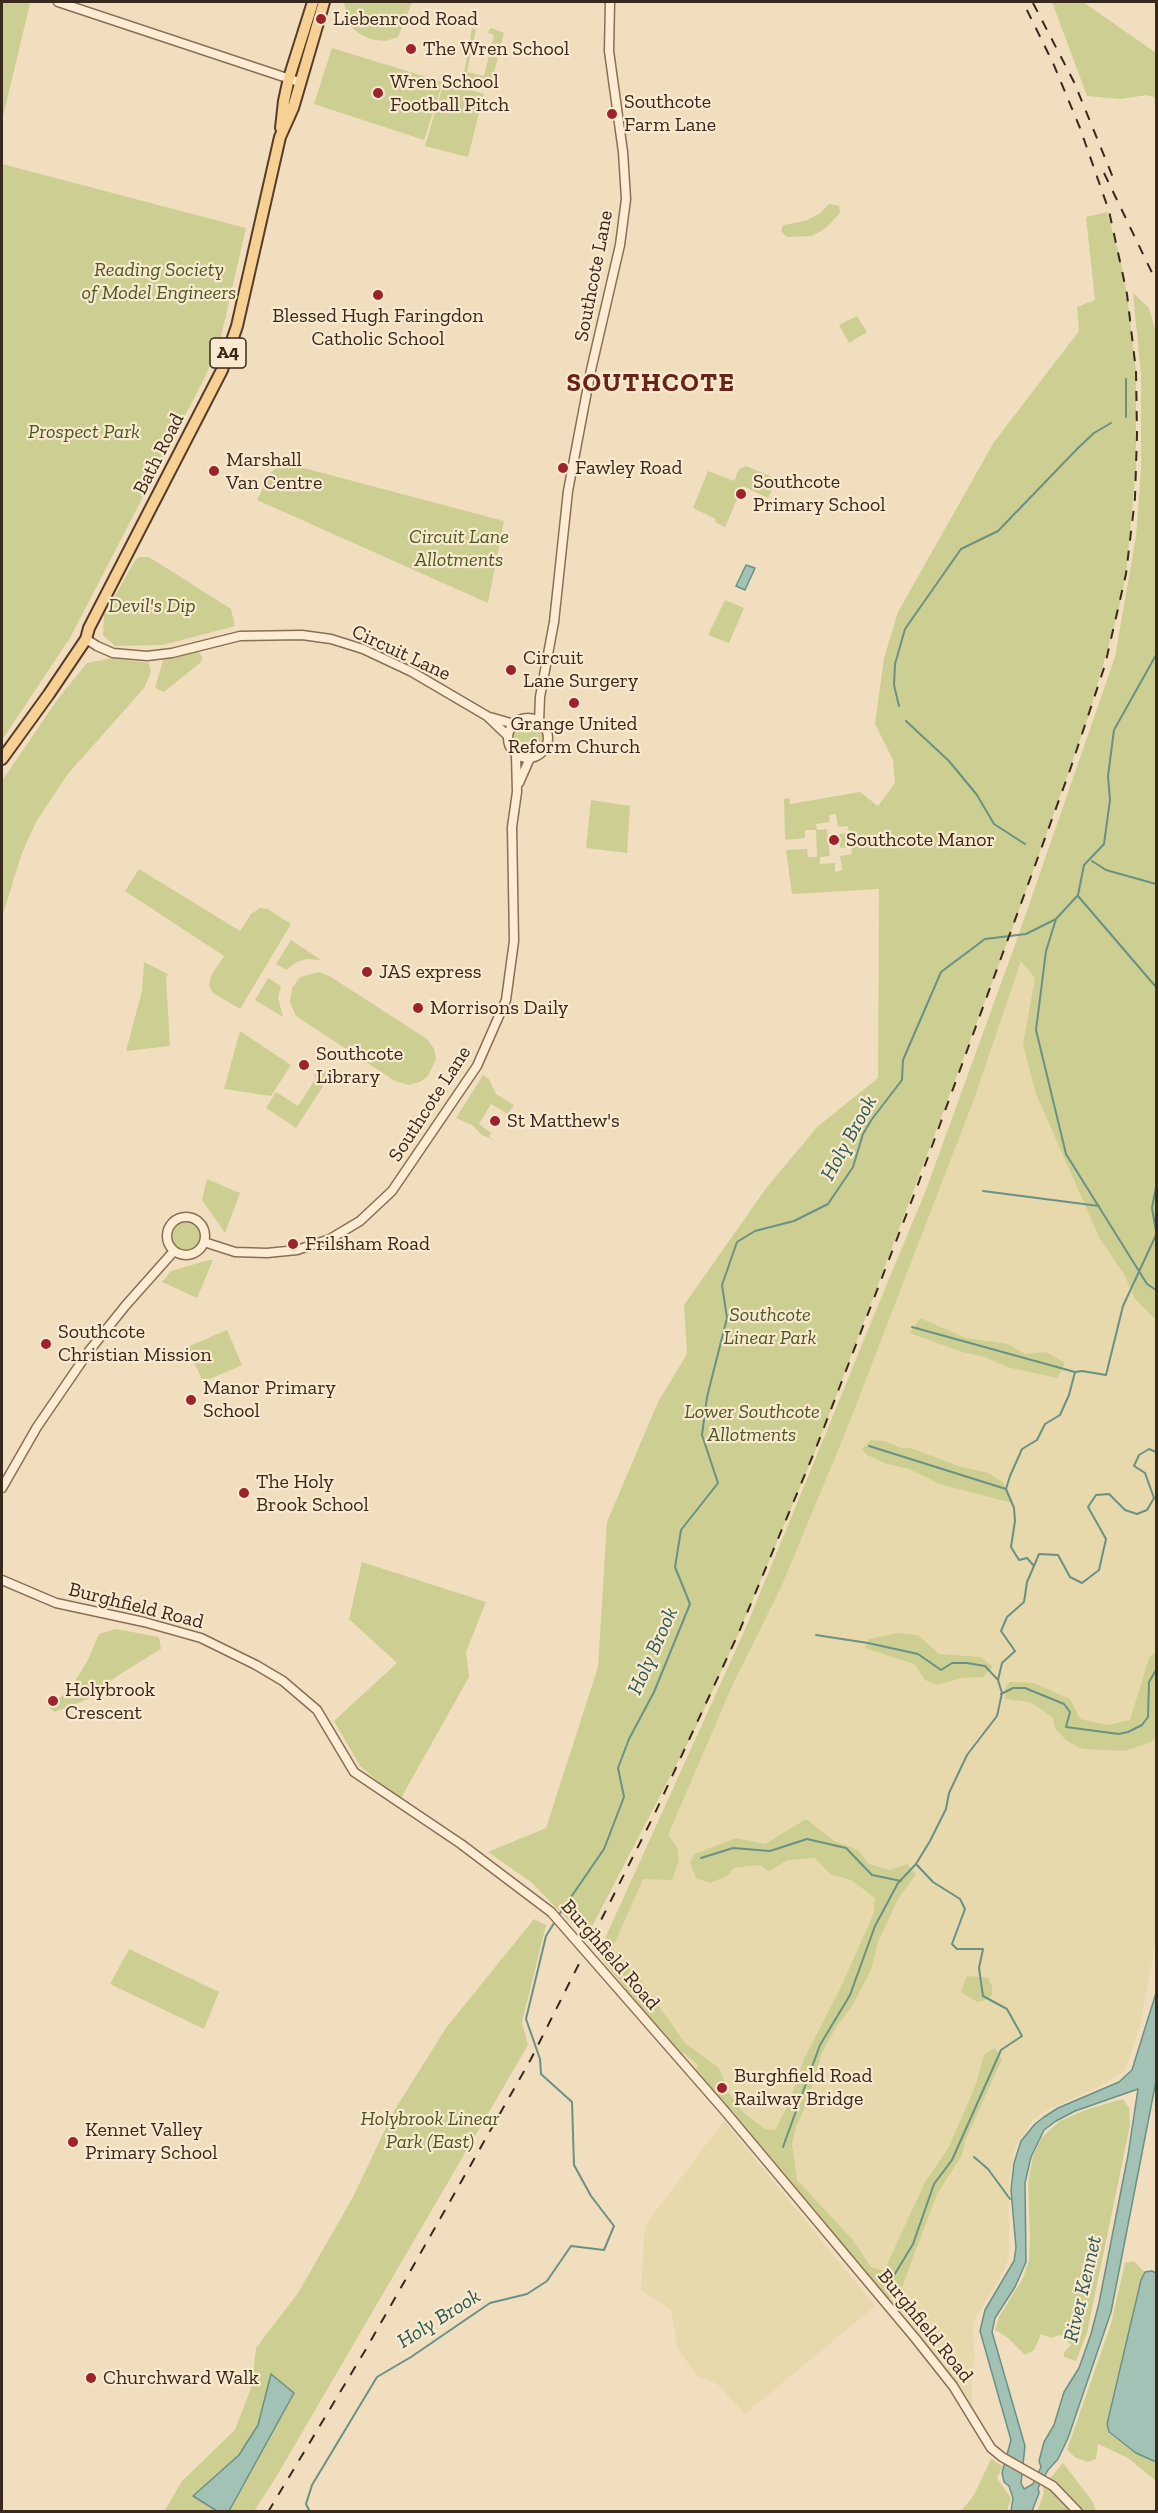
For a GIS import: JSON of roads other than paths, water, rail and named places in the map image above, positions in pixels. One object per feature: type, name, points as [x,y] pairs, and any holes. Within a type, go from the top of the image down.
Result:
[{"type":"main road","name":"Bath Road","points":[[2,759],[86,639],[89,627],[225,361],[237,326],[280,137],[293,108],[294,80],[313,2]]},
{"type":"main road","name":"Bath Road","points":[[294,80],[324,2]]},
{"type":"street","points":[[58,2],[294,80]]},
{"type":"street","name":"Southcote Lane","points":[[539,722],[540,697],[554,622],[569,481],[591,370],[620,245],[626,199],[623,152],[609,51],[610,2]]},
{"type":"street","name":"Circuit Lane","points":[[86,639],[113,653],[147,656],[172,653],[240,636],[302,634],[331,639],[363,649],[412,672],[487,716],[508,736]]},
{"type":"street","name":"Southcote Lane","points":[[530,719],[540,697]]},
{"type":"street","name":"Circuit Lane","points":[[487,716],[514,724]]},
{"type":"street","points":[[530,719],[539,722],[546,732],[547,743],[539,754],[530,758],[516,754],[509,745],[508,736],[514,724],[530,719]]},
{"type":"street","name":"Southcote Lane","points":[[204,1242],[235,1252],[267,1253],[297,1250],[330,1239],[360,1221],[392,1191],[483,1057],[506,1000],[514,941],[512,827],[517,792],[516,754]]},
{"type":"street","name":"Southcote Lane","points":[[517,792],[530,758]]},
{"type":"street","points":[[183,1218],[199,1222],[204,1230],[204,1242],[201,1248],[191,1255],[180,1254],[170,1246],[168,1233],[172,1224],[183,1218]]},
{"type":"street","points":[[2,1488],[37,1427],[89,1351],[174,1251]]},
{"type":"street","name":"Burghfield Road","points":[[2,1580],[56,1603],[144,1622],[201,1638],[274,1675],[304,1696],[317,1710],[354,1772],[461,1844],[551,1912],[724,2110],[915,2338],[953,2386],[991,2448],[1002,2457],[1053,2486],[1078,2511]]},
{"type":"waterway","points":[[1126,379],[1126,417]]},
{"type":"waterway","points":[[899,706],[894,685],[895,664],[905,629],[961,549],[998,531],[1078,448],[1094,433],[1111,423]]},
{"type":"waterway","name":"Holy Brook","points":[[558,1916],[604,1849],[624,1797],[618,1768],[629,1739],[654,1692],[690,1604],[675,1567],[681,1530],[718,1483],[702,1435],[707,1397],[727,1318],[722,1285],[737,1242],[755,1231],[794,1221],[828,1204],[853,1167],[863,1134],[902,1080],[903,1060],[941,972],[985,939],[1026,934],[1056,919],[1078,895],[1084,865],[1104,844],[1110,800],[1108,776],[1114,730],[1156,655]]},
{"type":"waterway","points":[[906,721],[949,761],[977,795],[994,824],[1025,844]]},
{"type":"waterway","points":[[1092,861],[1106,870],[1156,884]]},
{"type":"waterway","points":[[1078,896],[1156,987]]},
{"type":"waterway","points":[[1056,919],[1046,951],[1036,1030],[1066,1154],[1147,1284],[1156,1290]]},
{"type":"waterway","points":[[1156,1187],[1152,1208],[1156,1231]]},
{"type":"waterway","points":[[983,1191],[1099,1206]]},
{"type":"waterway","points":[[783,2147],[820,2045],[850,1995],[875,1926],[898,1883],[916,1864],[930,1841],[946,1809],[949,1793],[967,1755],[997,1716],[1002,1693],[998,1680],[1002,1663],[1015,1651],[1001,1631],[1007,1617],[1024,1602],[1027,1582],[1034,1566],[1027,1558],[1019,1560],[1011,1547],[1015,1521],[1014,1508],[1006,1489],[1010,1476],[1022,1449],[1037,1440],[1045,1424],[1060,1415],[1069,1395],[1075,1372],[1106,1375],[1123,1306],[1156,1235]]},
{"type":"waterway","points":[[912,1327],[1075,1372]]},
{"type":"waterway","points":[[869,1446],[1006,1489]]},
{"type":"waterway","points":[[1034,1566],[1039,1554],[1058,1555],[1070,1577],[1082,1583],[1099,1570],[1106,1539],[1088,1507],[1096,1495],[1109,1494],[1125,1510],[1137,1514],[1147,1510],[1154,1498],[1145,1473],[1134,1466],[1139,1455],[1149,1449],[1156,1452]]},
{"type":"waterway","points":[[816,1635],[918,1654],[941,1670],[952,1663],[985,1666],[998,1680]]},
{"type":"waterway","points":[[1001,1694],[1013,1688],[1025,1688],[1064,1704],[1070,1712],[1066,1727],[1119,1734],[1142,1725],[1148,1717],[1149,1682],[1156,1670]]},
{"type":"waterway","points":[[701,1858],[733,1848],[770,1851],[807,1839],[846,1848],[872,1875],[901,1881]]},
{"type":"waterway","points":[[890,2282],[913,2244],[934,2184],[952,2160],[1001,2050],[1022,2036],[1007,2009],[983,1996],[979,1968],[983,1949],[957,1949],[952,1944],[965,1909],[960,1899],[933,1882],[916,1864]]},
{"type":"waterway","name":"Holy Brook","points":[[310,2512],[306,2504],[312,2485],[377,2377],[411,2357],[490,2303],[527,2294],[547,2281],[571,2246],[604,2250],[614,2226],[591,2196],[574,2165],[572,2102],[541,2074],[540,2059],[526,2019],[546,1936],[556,1920]]},
{"type":"waterway","points":[[974,2157],[988,2169],[1010,2199]]},
{"type":"railway","points":[[268,2512],[366,2349],[531,2059],[655,1813],[739,1632],[816,1448],[917,1187],[1070,770],[1105,665],[1126,574],[1135,498],[1136,371],[1127,294],[1109,211],[1080,128],[1053,63],[1023,2]]},
{"type":"railway","points":[[1033,3],[1074,82],[1114,180]]},
{"type":"railway","points":[[1104,173],[1156,281]]},
{"type":"place","name":"Liebenrood Road","points":[[321,19]]},
{"type":"place","name":"The Wren School","points":[[411,49]]},
{"type":"place","name":"Wren School Football Pitch","points":[[378,93]]},
{"type":"place","name":"Southcote Farm Lane","points":[[612,114]]},
{"type":"place","name":"Blessed Hugh Faringdon Catholic School","points":[[378,295]]},
{"type":"place","name":"Fawley Road","points":[[563,468]]},
{"type":"place","name":"Marshall Van Centre","points":[[214,471]]},
{"type":"place","name":"Southcote Primary School","points":[[741,494]]},
{"type":"place","name":"Circuit Lane Surgery","points":[[511,670]]},
{"type":"place","name":"Grange United Reform Church","points":[[574,703]]},
{"type":"place","name":"Southcote Manor","points":[[834,840]]},
{"type":"place","name":"JAS express","points":[[367,972]]},
{"type":"place","name":"Morrisons Daily","points":[[418,1008]]},
{"type":"place","name":"Southcote Library","points":[[304,1065]]},
{"type":"place","name":"St Matthew's","points":[[495,1121]]},
{"type":"place","name":"Frilsham Road","points":[[293,1244]]},
{"type":"place","name":"Southcote Christian Mission","points":[[46,1344]]},
{"type":"place","name":"Manor Primary School","points":[[191,1400]]},
{"type":"place","name":"The Holy Brook School","points":[[244,1493]]},
{"type":"place","name":"Holybrook Crescent","points":[[53,1701]]},
{"type":"place","name":"Burghfield Road Railway Bridge","points":[[722,2088]]},
{"type":"place","name":"Kennet Valley Primary School","points":[[73,2142]]},
{"type":"place","name":"Churchward Walk","points":[[91,2378]]},
{"type":"district","name":"SOUTHCOTE","points":[[651,384]]},
{"type":"park label","name":"Reading Society of Model Engineers","points":[[159,282]]},
{"type":"park label","name":"Prospect Park","points":[[84,432]]},
{"type":"park label","name":"Circuit Lane Allotments","points":[[459,548]]},
{"type":"park label","name":"Devil's Dip","points":[[152,606]]},
{"type":"park label","name":"Southcote Linear Park","points":[[770,1326]]},
{"type":"park label","name":"Lower Southcote Allotments","points":[[752,1424]]},
{"type":"park label","name":"Holybrook Linear Park (East)","points":[[430,2130]]},
{"type":"water label","name":"River Kennet","points":[[1083,2289]]}]
